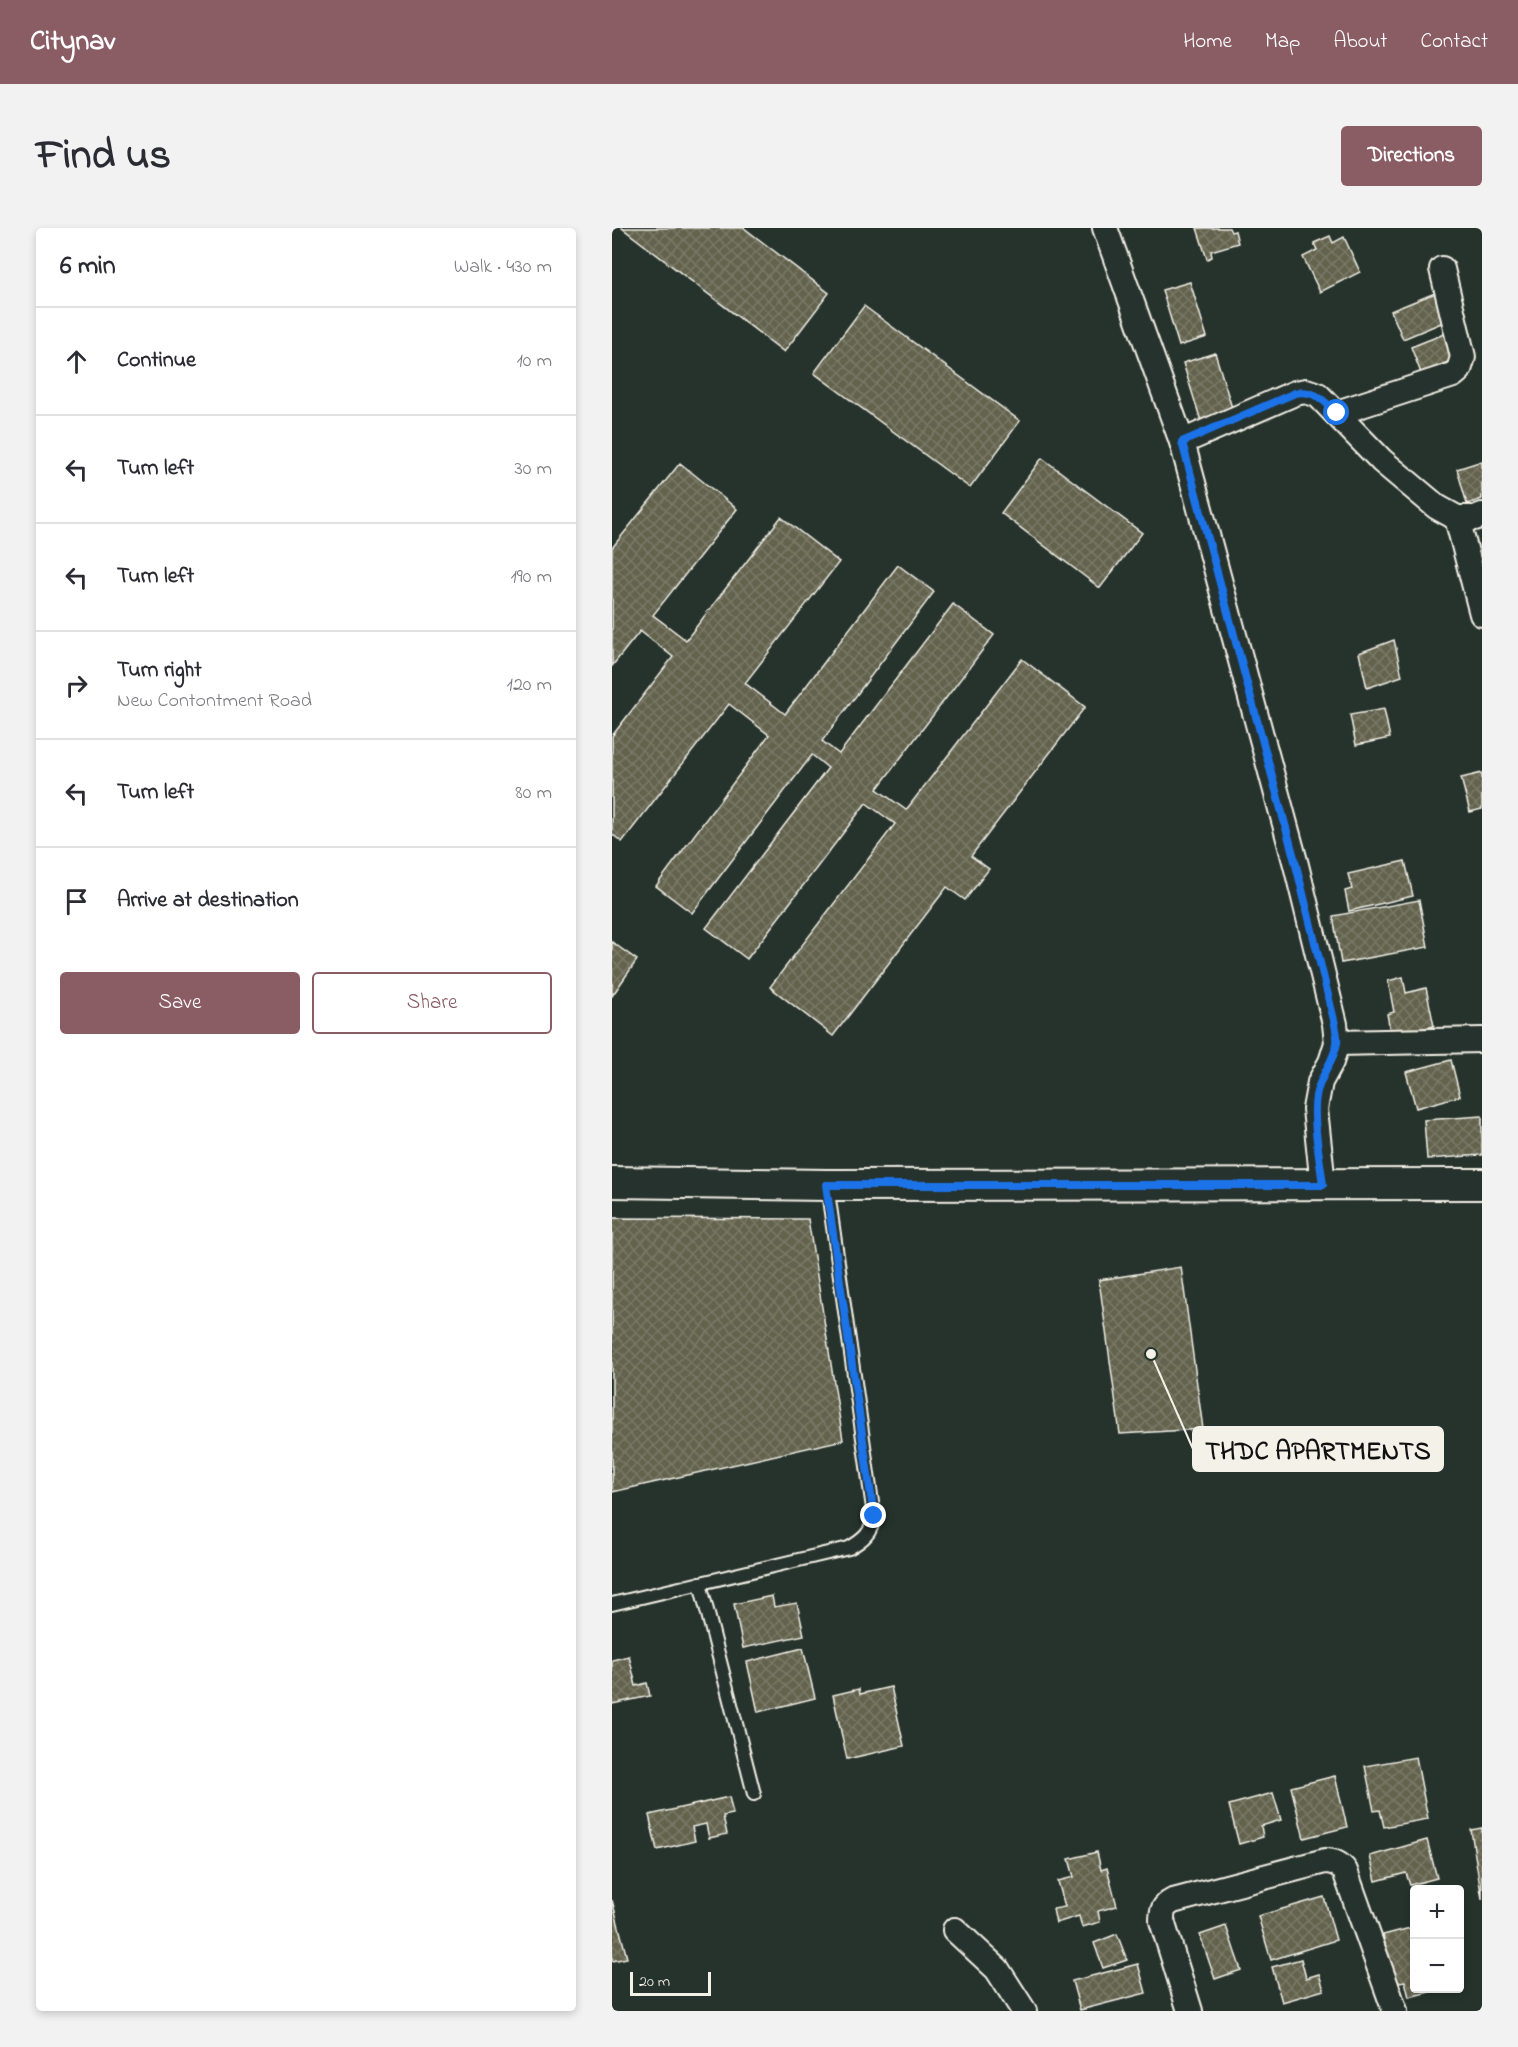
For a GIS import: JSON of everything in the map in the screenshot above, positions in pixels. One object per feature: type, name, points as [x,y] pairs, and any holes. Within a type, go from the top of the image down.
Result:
[{"type":"street","points":[[1105,228],[1182,442],[1296,865],[1335,1024],[1337,1043],[1331,1062],[1320,1082],[1315,1109],[1323,1185]]},
{"type":"street","points":[[1337,413],[1453,375],[1459,370],[1463,357],[1442,269]]},
{"type":"street","points":[[1182,442],[1295,393],[1306,391],[1318,395],[1382,461],[1437,507],[1457,518],[1475,518],[1482,515]]},
{"type":"street","points":[[1457,518],[1482,614]]},
{"type":"street","points":[[1337,1043],[1482,1040]]},
{"type":"street","points":[[612,1182],[826,1185],[1482,1184]]},
{"type":"street","points":[[1190,2011],[1162,1921],[1165,1905],[1325,1860],[1333,1861],[1345,1872],[1395,2011]]},
{"type":"street","points":[[955,1930],[997,1969],[1023,2011]]},
{"type":"lane","points":[[612,1604],[849,1548],[862,1540],[873,1528],[874,1516],[826,1185]]},
{"type":"lane","points":[[700,1583],[754,1794]]},
{"type":"building","points":[[622,228],[744,228],[829,293],[784,352]]},
{"type":"building","points":[[1197,228],[1229,228],[1231,232],[1235,231],[1238,243],[1211,251],[1212,257],[1207,259]]},
{"type":"building","points":[[1330,236],[1333,243],[1344,237],[1360,272],[1320,292],[1303,257],[1317,250],[1314,243]]},
{"type":"building","points":[[1190,282],[1207,337],[1179,346],[1162,290]]},
{"type":"building","points":[[1435,293],[1446,321],[1403,339],[1391,311]]},
{"type":"building","points":[[864,306],[1020,421],[970,488],[814,373]]},
{"type":"building","points":[[1449,332],[1460,357],[1421,373],[1411,347]]},
{"type":"building","points":[[1215,353],[1233,411],[1201,421],[1183,363]]},
{"type":"building","points":[[1042,458],[1142,533],[1100,588],[1001,513]]},
{"type":"building","points":[[1482,461],[1482,499],[1467,504],[1457,469]]},
{"type":"building","points":[[680,463],[737,509],[653,615],[686,640],[781,517],[839,562],[745,683],[785,714],[898,565],[934,592],[822,741],[839,754],[953,604],[994,635],[877,789],[906,810],[1022,659],[1085,707],[971,856],[989,869],[965,900],[947,887],[833,1036],[770,987],[895,824],[866,803],[747,959],[706,928],[828,768],[812,755],[692,913],[656,886],[769,735],[729,704],[622,842],[612,834],[612,736],[673,657],[640,631],[612,666],[612,548]]},
{"type":"building","points":[[1394,640],[1402,676],[1367,688],[1359,653]]},
{"type":"building","points":[[1384,709],[1390,738],[1356,745],[1350,715]]},
{"type":"building","points":[[1482,773],[1482,809],[1470,812],[1461,778]]},
{"type":"building","points":[[1405,861],[1413,896],[1349,911],[1345,891],[1352,889],[1348,874]]},
{"type":"building","points":[[1419,900],[1428,947],[1341,963],[1333,916]]},
{"type":"building","points":[[612,942],[637,960],[612,996]]},
{"type":"building","points":[[1403,977],[1406,993],[1426,988],[1434,1026],[1391,1035],[1387,1014],[1394,1012],[1388,981]]},
{"type":"building","points":[[1451,1060],[1460,1096],[1416,1108],[1406,1072]]},
{"type":"building","points":[[1482,1116],[1482,1155],[1427,1159],[1424,1120]]},
{"type":"building","points":[[612,1218],[808,1219],[843,1440],[612,1492]]},
{"type":"building","points":[[1181,1267],[1203,1429],[1120,1434],[1099,1280]]},
{"type":"building","points":[[772,1596],[774,1607],[797,1603],[804,1635],[743,1648],[734,1604]]},
{"type":"building","points":[[803,1648],[815,1698],[758,1712],[747,1662]]},
{"type":"building","points":[[629,1656],[636,1686],[647,1683],[650,1696],[612,1704],[612,1660]]},
{"type":"building","points":[[891,1687],[904,1746],[847,1759],[833,1695],[859,1689],[860,1694]]},
{"type":"building","points":[[1416,1757],[1428,1819],[1384,1827],[1380,1810],[1374,1811],[1365,1766]]},
{"type":"building","points":[[1335,1776],[1347,1827],[1304,1838],[1291,1787]]},
{"type":"building","points":[[1273,1793],[1281,1820],[1261,1826],[1263,1837],[1239,1844],[1229,1805]]},
{"type":"building","points":[[729,1797],[733,1814],[723,1816],[727,1834],[709,1838],[706,1824],[692,1827],[695,1841],[657,1850],[649,1815]]},
{"type":"building","points":[[1482,1828],[1482,1899],[1471,1830]]},
{"type":"building","points":[[1427,1840],[1437,1878],[1410,1885],[1406,1873],[1376,1881],[1370,1856]]},
{"type":"building","points":[[1097,1852],[1101,1870],[1107,1868],[1117,1906],[1098,1911],[1100,1922],[1082,1927],[1079,1916],[1056,1923],[1053,1909],[1065,1907],[1058,1881],[1074,1877],[1069,1859]]},
{"type":"building","points":[[1324,1897],[1336,1940],[1271,1960],[1258,1916]]},
{"type":"building","points":[[612,1900],[627,1958],[612,1961]]},
{"type":"building","points":[[1226,1926],[1241,1970],[1215,1979],[1200,1935]]},
{"type":"building","points":[[1410,1928],[1410,1993],[1425,1993],[1409,1997],[1405,1981],[1394,1983],[1383,1935]]},
{"type":"building","points":[[1117,1934],[1127,1960],[1103,1968],[1094,1943]]},
{"type":"building","points":[[1301,1959],[1306,1978],[1319,1974],[1324,1990],[1282,2002],[1272,1967]]},
{"type":"building","points":[[1138,1964],[1146,1993],[1080,2010],[1072,1981]]},
{"type":"place","name":"THDC APARTMENTS","points":[[1151,1354]]},
{"type":"route","points":[[874,1516],[826,1185],[1323,1185],[1315,1109],[1320,1082],[1331,1062],[1337,1043],[1335,1024],[1296,865],[1182,442],[1295,393],[1306,391],[1318,395],[1337,413]]}]
